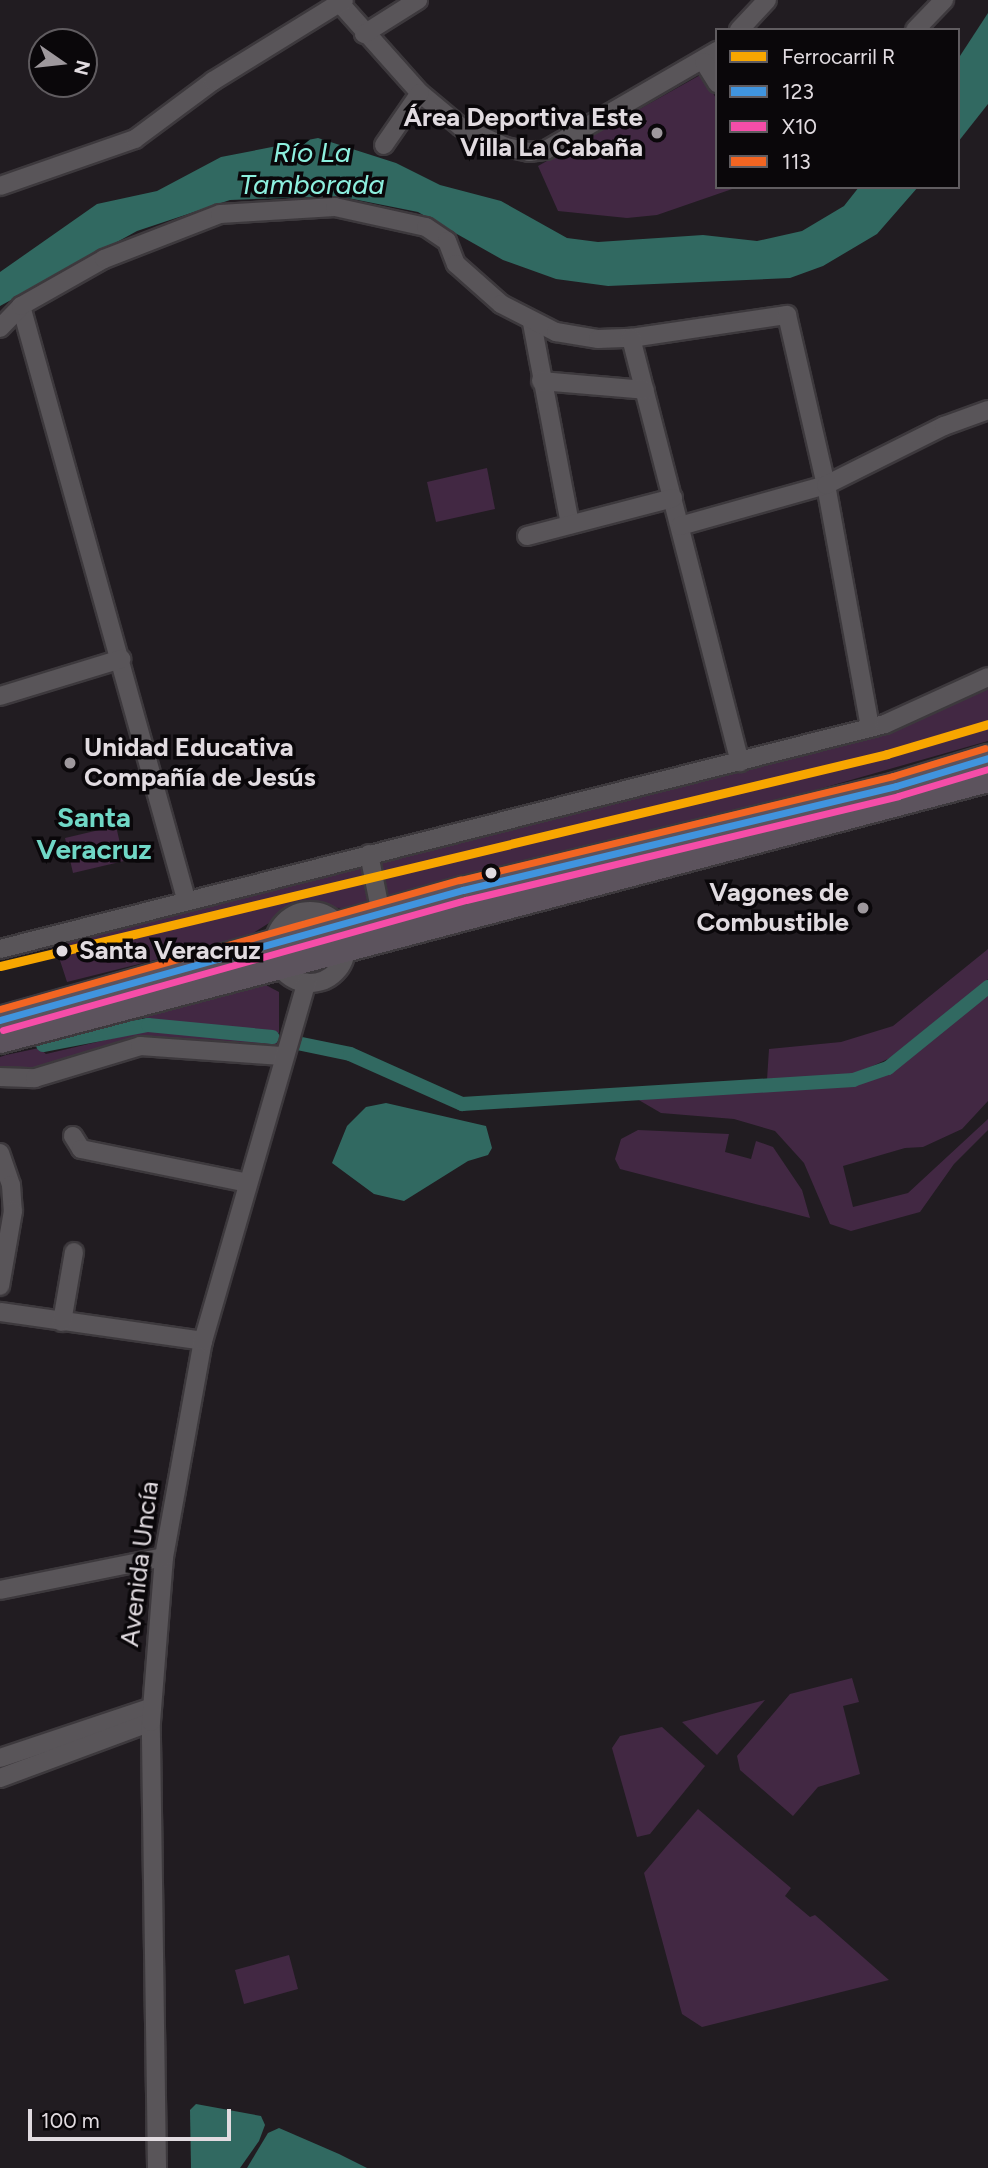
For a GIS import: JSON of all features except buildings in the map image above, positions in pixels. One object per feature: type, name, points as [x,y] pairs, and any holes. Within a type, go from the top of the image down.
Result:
[{"type":"highway","points":[[0,1040],[233,967],[287,960],[336,940],[896,786],[988,758]]},
{"type":"highway","points":[[336,940],[988,779]]},
{"type":"highway","points":[[0,1020],[233,967],[287,960]]},
{"type":"street","points":[[364,34],[418,0]]},
{"type":"street","points":[[741,28],[767,0]]},
{"type":"street","points":[[917,28],[944,0]]},
{"type":"street","points":[[0,186],[135,139],[213,81],[340,2],[364,34],[420,93],[461,127],[506,147],[529,152],[546,150],[711,56],[715,74]]},
{"type":"street","points":[[384,145],[420,93]]},
{"type":"street","points":[[0,328],[21,306],[104,259],[220,214],[335,207],[426,227],[447,241],[456,264],[500,304],[532,323],[598,339],[631,338],[788,315],[826,485],[870,727]]},
{"type":"street","points":[[21,306],[186,899]]},
{"type":"street","points":[[532,323],[570,524]]},
{"type":"street","points":[[631,338],[740,762]]},
{"type":"street","points":[[541,381],[645,390]]},
{"type":"street","points":[[680,526],[826,485],[944,426],[988,410]]},
{"type":"street","points":[[527,536],[673,498]]},
{"type":"street","points":[[0,696],[121,659]]},
{"type":"street","points":[[0,949],[186,899],[740,762],[870,727],[988,677]]},
{"type":"street","points":[[369,854],[382,927]]},
{"type":"street","points":[[287,960],[300,912],[336,940]]},
{"type":"street","name":"Avenida Uncía","points":[[157,2168],[152,1714],[164,1557],[203,1341],[282,1056],[287,960]]},
{"type":"street","points":[[0,1077],[35,1078],[140,1046],[282,1056]]},
{"type":"street","points":[[72,1136],[81,1149],[248,1183]]},
{"type":"street","points":[[0,1153],[11,1185],[13,1211],[0,1286]]},
{"type":"street","points":[[62,1322],[74,1252]]},
{"type":"street","points":[[0,1312],[203,1341]]},
{"type":"street","points":[[0,1590],[164,1557]]},
{"type":"street","points":[[0,1758],[152,1714]]},
{"type":"street","points":[[0,1779],[152,1714]]},
{"type":"shaded area","name":"Área Deportiva Este Villa La Cabaña","points":[[702,74],[715,97],[715,189],[732,189],[657,215],[627,218],[558,211],[538,166]]},
{"type":"shaded area","points":[[487,468],[495,509],[436,522],[427,482]]},
{"type":"shaded area","points":[[988,689],[988,741],[770,803],[342,908],[306,907],[285,913],[247,937],[67,982],[54,942],[338,868],[620,803],[879,734]]},
{"type":"shaded area","points":[[116,826],[124,861],[73,873],[65,838]]},
{"type":"shaded area","points":[[988,949],[988,979],[890,1058],[855,1074],[767,1080],[769,1049],[841,1042],[893,1026]]},
{"type":"shaded area","points":[[262,983],[279,992],[279,1033],[135,1017]]},
{"type":"shaded area","points":[[988,993],[988,1101],[962,1129],[923,1147],[905,1148],[843,1166],[853,1207],[908,1193],[988,1119],[988,1130],[954,1164],[920,1212],[851,1231],[830,1224],[804,1163],[775,1131],[734,1119],[661,1113],[637,1099],[857,1084],[884,1074],[917,1052]]},
{"type":"shaded area","points":[[148,1030],[277,1042],[276,1048],[154,1038],[36,1070],[0,1069],[0,1057],[6,1055],[39,1048],[46,1054]]},
{"type":"shaded area","points":[[638,1130],[729,1134],[725,1152],[751,1159],[756,1141],[773,1147],[802,1190],[810,1218],[620,1169],[615,1159],[621,1139]]},
{"type":"shaded area","points":[[852,1678],[859,1702],[843,1706],[860,1774],[818,1787],[793,1816],[740,1770],[737,1756],[790,1694]]},
{"type":"shaded area","points":[[765,1700],[717,1755],[682,1722]]},
{"type":"shaded area","points":[[662,1727],[705,1766],[650,1834],[637,1837],[612,1748],[620,1736]]},
{"type":"shaded area","points":[[698,1809],[791,1888],[785,1896],[810,1917],[815,1915],[889,1980],[702,2027],[682,2014],[644,1873]]},
{"type":"shaded area","points":[[289,1955],[298,1989],[244,2004],[235,1970]]},
{"type":"water","points":[[988,13],[988,104],[960,139],[960,56]]},
{"type":"water","name":"Río La Tamborada","points":[[318,138],[396,163],[440,185],[501,201],[567,238],[598,242],[703,235],[757,241],[802,231],[844,206],[857,189],[916,189],[877,234],[823,266],[790,278],[608,286],[556,279],[503,260],[418,212],[338,196],[230,200],[137,231],[0,306],[0,272],[97,204],[157,191],[221,157]]},
{"type":"water","points":[[386,1103],[486,1126],[492,1148],[488,1155],[468,1161],[404,1201],[374,1194],[332,1163],[347,1126],[366,1107]]},
{"type":"water","points":[[196,2104],[261,2116],[265,2125],[259,2141],[240,2168],[191,2168],[190,2110]]},
{"type":"water","points":[[279,2128],[367,2168],[247,2168],[268,2133]]},
{"type":"waterway","points":[[297,1043],[350,1054],[462,1104],[853,1080],[888,1068],[988,987]]},
{"type":"waterway","points":[[43,1045],[148,1025],[272,1037]]},
{"type":"rail line","name":"R","points":[[0,966],[887,754],[988,724]]},
{"type":"transit line","name":"113","points":[[0,1009],[460,880],[893,776],[985,748]]},
{"type":"transit line","name":"123","points":[[0,1020],[463,890],[896,786],[988,758]]},
{"type":"transit line","name":"X10","points":[[3,1030],[466,900],[898,796],[988,769]]},
{"type":"place","name":"Área Deportiva Este Villa La Cabaña","points":[[657,133]]},
{"type":"place","name":"Unidad Educativa Compañía de Jesús","points":[[70,763]]},
{"type":"place","name":"Vagones de Combustible","points":[[863,908]]},
{"type":"place","name":"Santa Veracruz","points":[[62,951]]},
{"type":"district","name":"Santa Veracruz","points":[[94,833]]}]
